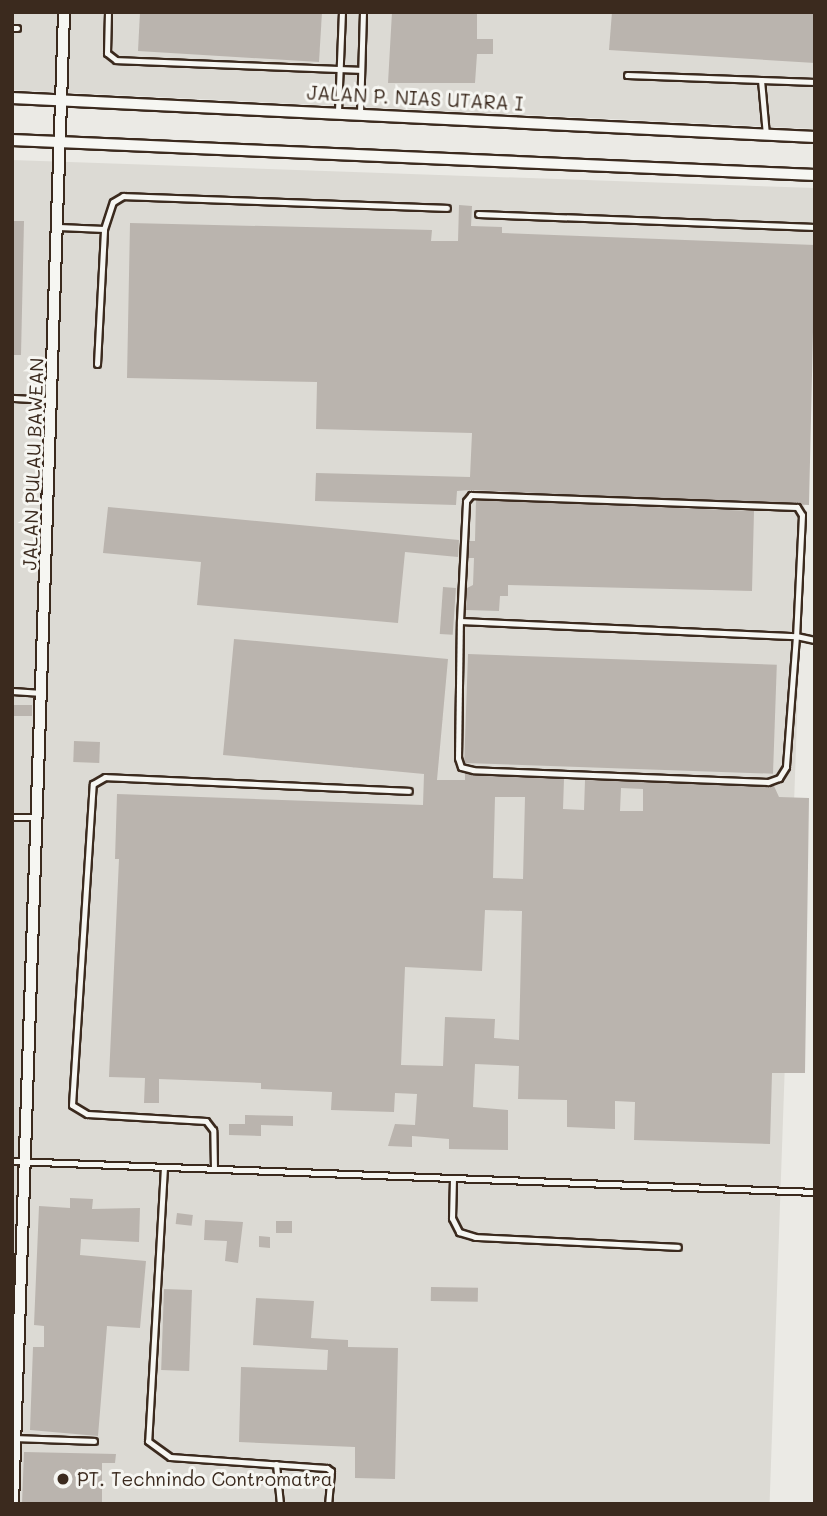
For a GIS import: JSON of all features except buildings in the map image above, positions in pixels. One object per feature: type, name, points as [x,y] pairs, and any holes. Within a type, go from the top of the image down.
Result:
[{"type":"street","name":"JALAN PULAU BAWEAN","points":[[13,1504],[39,817],[59,228],[59,98],[64,12]]},
{"type":"street","name":"JALAN P. NIAS UTARA I","points":[[12,98],[338,110],[815,137]]},
{"type":"street","points":[[12,140],[815,175]]},
{"type":"lane","points":[[108,12],[107,53],[116,60],[361,70]]},
{"type":"lane","points":[[338,110],[342,12]]},
{"type":"lane","points":[[360,113],[363,12]]},
{"type":"lane","points":[[627,75],[815,82]]},
{"type":"lane","points":[[761,80],[766,135]]},
{"type":"lane","points":[[97,364],[104,229],[113,202],[123,195],[447,208]]},
{"type":"lane","points":[[478,214],[815,227]]},
{"type":"lane","points":[[59,228],[104,229]]},
{"type":"lane","points":[[12,398],[53,400]]},
{"type":"lane","points":[[471,495],[797,507],[804,526],[786,767],[774,781],[473,770],[461,767],[458,758],[460,621],[466,501],[471,495]]},
{"type":"lane","points":[[460,621],[796,636],[815,640]]},
{"type":"lane","points":[[12,691],[42,692]]},
{"type":"lane","points":[[214,1168],[213,1129],[206,1121],[87,1114],[72,1105],[93,784],[104,777],[410,791]]},
{"type":"lane","points":[[12,817],[39,817]]},
{"type":"lane","points":[[12,1161],[815,1192]]},
{"type":"lane","points":[[164,1167],[148,1441],[170,1457],[330,1469],[328,1504]]},
{"type":"lane","points":[[453,1178],[452,1218],[459,1231],[475,1237],[678,1247]]},
{"type":"lane","points":[[16,1438],[94,1441]]},
{"type":"lane","points":[[276,1464],[280,1504]]},
{"type":"shaded area","points":[[12,12],[815,12],[815,129],[12,90]]},
{"type":"shaded area","points":[[12,160],[815,188],[770,1504],[12,1504]]},
{"type":"place","name":"PT. Technindo Contromatra","points":[[63,1479]]}]
